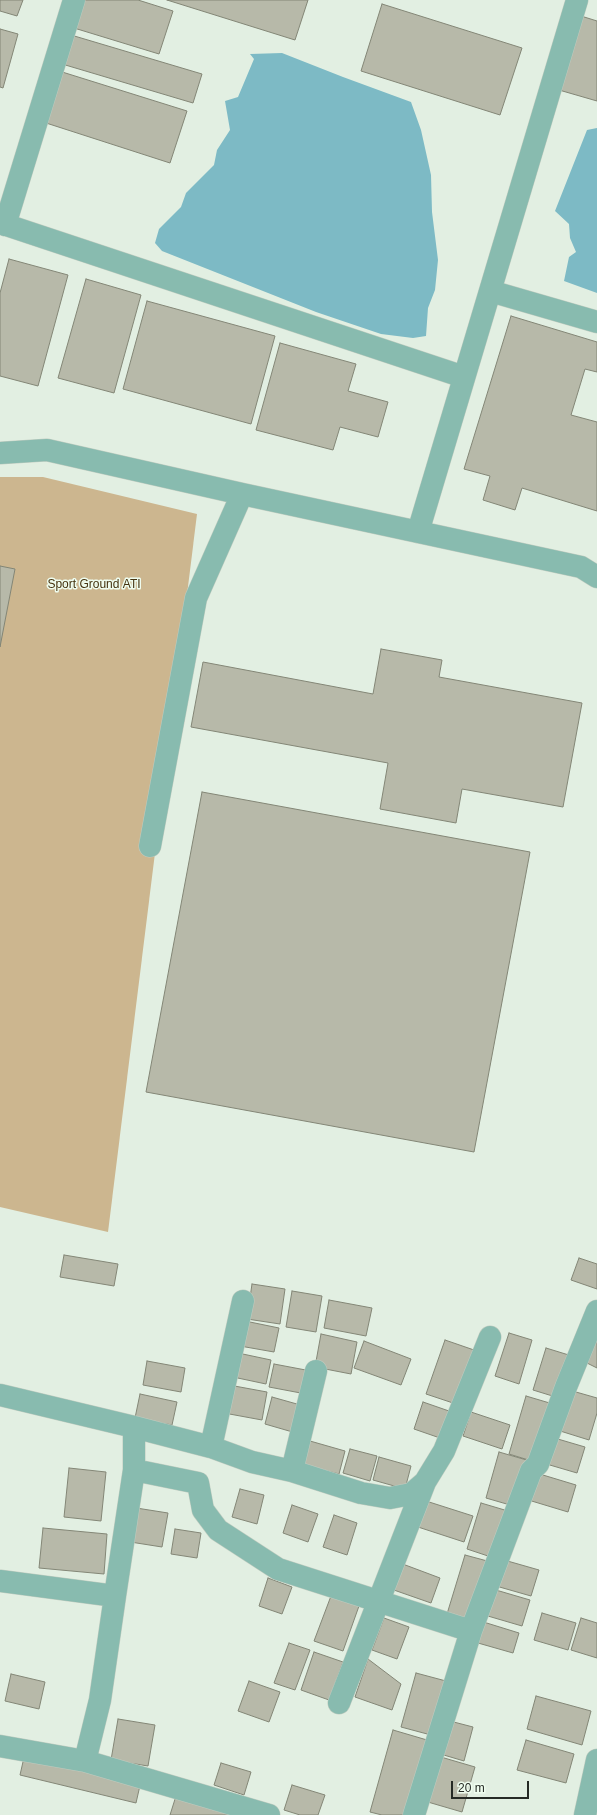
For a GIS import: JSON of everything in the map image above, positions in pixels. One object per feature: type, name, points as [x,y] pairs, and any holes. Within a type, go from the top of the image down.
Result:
[{"type":"street","points":[[74,0],[3,224],[464,378]]},
{"type":"street","points":[[418,532],[577,0]]},
{"type":"street","points":[[490,291],[597,322]]},
{"type":"street","points":[[0,453],[47,450],[242,494],[581,567],[597,577]]},
{"type":"street","points":[[150,846],[196,598],[242,494]]},
{"type":"street","points":[[211,1448],[243,1301]]},
{"type":"street","points":[[414,1815],[471,1631],[531,1471],[538,1464],[566,1387],[597,1311]]},
{"type":"street","points":[[339,1703],[425,1482],[444,1451],[490,1337]]},
{"type":"street","points":[[292,1471],[316,1371]]},
{"type":"street","points":[[0,1395],[134,1427],[211,1448],[252,1462],[292,1471],[361,1493],[390,1498],[412,1494],[425,1482]]},
{"type":"street","points":[[85,1761],[100,1700],[134,1470],[134,1427]]},
{"type":"street","points":[[134,1470],[198,1483],[203,1510],[218,1530],[278,1569],[471,1631]]},
{"type":"street","points":[[0,1581],[115,1596]]},
{"type":"street","points":[[0,1746],[85,1761],[269,1815]]},
{"type":"street","points":[[584,1815],[597,1760]]},
{"type":"green space","name":"Sport Ground ATI","points":[[0,477],[43,477],[197,514],[108,1232],[0,1207]]},
{"type":"water","points":[[282,53],[411,102],[421,130],[431,175],[432,212],[438,260],[435,290],[428,308],[426,336],[413,338],[381,334],[316,312],[162,251],[155,243],[159,229],[181,207],[186,193],[214,165],[217,150],[230,130],[225,101],[238,97],[254,59],[250,54]]},
{"type":"water","points":[[597,128],[597,293],[564,281],[569,257],[576,252],[570,238],[569,224],[555,211],[587,130]]},
{"type":"building","points":[[0,0],[23,0],[17,16],[0,11]]},
{"type":"building","points":[[83,0],[138,0],[173,11],[159,54],[74,28]]},
{"type":"building","points":[[167,0],[308,0],[295,40]]},
{"type":"building","points":[[382,4],[522,48],[500,115],[361,71]]},
{"type":"building","points":[[581,16],[597,21],[597,101],[559,90]]},
{"type":"building","points":[[0,29],[18,34],[3,88],[0,87]]},
{"type":"building","points":[[71,35],[202,74],[193,103],[62,64]]},
{"type":"building","points":[[59,71],[187,111],[170,163],[43,122]]},
{"type":"building","points":[[9,259],[68,275],[38,386],[0,376],[0,293]]},
{"type":"building","points":[[86,279],[141,295],[114,393],[58,378]]},
{"type":"building","points":[[147,301],[275,336],[251,424],[123,389]]},
{"type":"building","points":[[511,316],[597,342],[597,372],[585,369],[571,415],[597,422],[597,511],[522,488],[515,510],[483,500],[490,476],[464,469]]},
{"type":"building","points":[[280,343],[356,364],[348,391],[388,402],[378,437],[340,427],[333,450],[256,430]]},
{"type":"building","points":[[0,566],[15,569],[0,647]]},
{"type":"building","points":[[381,649],[442,660],[439,677],[582,703],[563,807],[462,789],[456,823],[380,809],[388,763],[191,727],[203,662],[373,694]]},
{"type":"building","points":[[202,792],[530,852],[474,1152],[146,1092]]},
{"type":"building","points":[[64,1255],[118,1264],[114,1286],[60,1277]]},
{"type":"building","points":[[579,1258],[597,1264],[597,1289],[571,1280]]},
{"type":"building","points":[[252,1284],[285,1289],[280,1324],[247,1319]]},
{"type":"building","points":[[292,1291],[322,1296],[316,1332],[286,1327]]},
{"type":"building","points":[[329,1300],[372,1308],[366,1336],[324,1328]]},
{"type":"building","points":[[245,1321],[279,1328],[274,1352],[240,1346]]},
{"type":"building","points":[[509,1333],[532,1340],[519,1384],[495,1376]]},
{"type":"building","points":[[321,1334],[357,1342],[351,1374],[315,1367]]},
{"type":"building","points":[[593,1338],[597,1340],[597,1368],[581,1360]]},
{"type":"building","points":[[445,1340],[474,1350],[456,1404],[426,1394]]},
{"type":"building","points":[[364,1341],[411,1359],[401,1385],[354,1368]]},
{"type":"building","points":[[546,1348],[572,1356],[559,1398],[533,1390]]},
{"type":"building","points":[[238,1353],[271,1360],[266,1384],[233,1377]]},
{"type":"building","points":[[147,1361],[185,1368],[181,1392],[143,1385]]},
{"type":"building","points":[[274,1364],[311,1371],[306,1394],[269,1387]]},
{"type":"building","points":[[229,1385],[267,1392],[262,1420],[224,1413]]},
{"type":"building","points":[[569,1390],[597,1398],[597,1413],[589,1440],[557,1430]]},
{"type":"building","points":[[140,1394],[177,1402],[172,1425],[135,1418]]},
{"type":"building","points":[[526,1396],[553,1404],[535,1462],[509,1454]]},
{"type":"building","points":[[272,1397],[304,1406],[296,1433],[265,1424]]},
{"type":"building","points":[[423,1402],[449,1411],[440,1438],[414,1429]]},
{"type":"building","points":[[471,1412],[510,1425],[502,1449],[463,1436]]},
{"type":"building","points":[[551,1437],[585,1447],[577,1473],[543,1463]]},
{"type":"building","points":[[303,1439],[345,1451],[339,1474],[297,1463]]},
{"type":"building","points":[[350,1449],[377,1456],[370,1481],[343,1473]]},
{"type":"building","points":[[499,1452],[530,1461],[517,1507],[486,1498]]},
{"type":"building","points":[[379,1457],[411,1466],[405,1489],[373,1480]]},
{"type":"building","points":[[69,1468],[106,1472],[101,1521],[64,1517]]},
{"type":"building","points":[[533,1472],[576,1485],[568,1512],[525,1499]]},
{"type":"building","points":[[240,1489],[264,1495],[257,1524],[232,1517]]},
{"type":"building","points":[[426,1501],[473,1516],[464,1542],[418,1527]]},
{"type":"building","points":[[481,1503],[508,1511],[494,1558],[467,1549]]},
{"type":"building","points":[[292,1505],[318,1514],[308,1542],[283,1533]]},
{"type":"building","points":[[130,1507],[168,1513],[162,1547],[124,1541]]},
{"type":"building","points":[[334,1515],[357,1523],[347,1555],[323,1547]]},
{"type":"building","points":[[43,1528],[107,1534],[104,1574],[39,1568]]},
{"type":"building","points":[[175,1529],[201,1533],[197,1558],[171,1554]]},
{"type":"building","points":[[465,1555],[491,1562],[474,1622],[447,1614]]},
{"type":"building","points":[[504,1560],[539,1570],[531,1596],[496,1586]]},
{"type":"building","points":[[400,1563],[440,1578],[431,1603],[391,1589]]},
{"type":"building","points":[[268,1578],[292,1587],[282,1614],[259,1606]]},
{"type":"building","points":[[489,1588],[530,1600],[522,1626],[481,1614]]},
{"type":"building","points":[[331,1596],[359,1606],[343,1651],[314,1641]]},
{"type":"building","points":[[542,1613],[576,1623],[568,1650],[534,1640]]},
{"type":"building","points":[[384,1618],[409,1627],[397,1659],[372,1650]]},
{"type":"building","points":[[581,1618],[597,1623],[597,1658],[571,1650]]},
{"type":"building","points":[[477,1620],[519,1633],[513,1653],[471,1641]]},
{"type":"building","points":[[289,1643],[310,1650],[295,1690],[274,1683]]},
{"type":"building","points":[[314,1652],[343,1662],[329,1700],[301,1690]]},
{"type":"building","points":[[368,1659],[401,1684],[392,1710],[355,1697]]},
{"type":"building","points":[[416,1673],[446,1681],[431,1735],[401,1727]]},
{"type":"building","points":[[11,1674],[45,1682],[39,1709],[5,1701]]},
{"type":"building","points":[[249,1681],[280,1692],[269,1722],[238,1711]]},
{"type":"building","points":[[536,1696],[591,1711],[582,1745],[527,1729]]},
{"type":"building","points":[[118,1719],[155,1725],[148,1766],[111,1760]]},
{"type":"building","points":[[446,1720],[473,1727],[464,1761],[437,1753]]},
{"type":"building","points":[[393,1730],[427,1740],[406,1815],[382,1815],[370,1812]]},
{"type":"building","points":[[526,1740],[574,1754],[566,1783],[517,1770]]},
{"type":"building","points":[[25,1753],[141,1781],[136,1803],[20,1775]]},
{"type":"building","points":[[434,1755],[475,1767],[462,1812],[421,1800]]},
{"type":"building","points":[[221,1763],[251,1772],[244,1795],[214,1785]]},
{"type":"building","points":[[292,1785],[325,1795],[318,1815],[300,1815],[284,1810]]},
{"type":"building","points":[[176,1796],[235,1815],[170,1815]]}]
